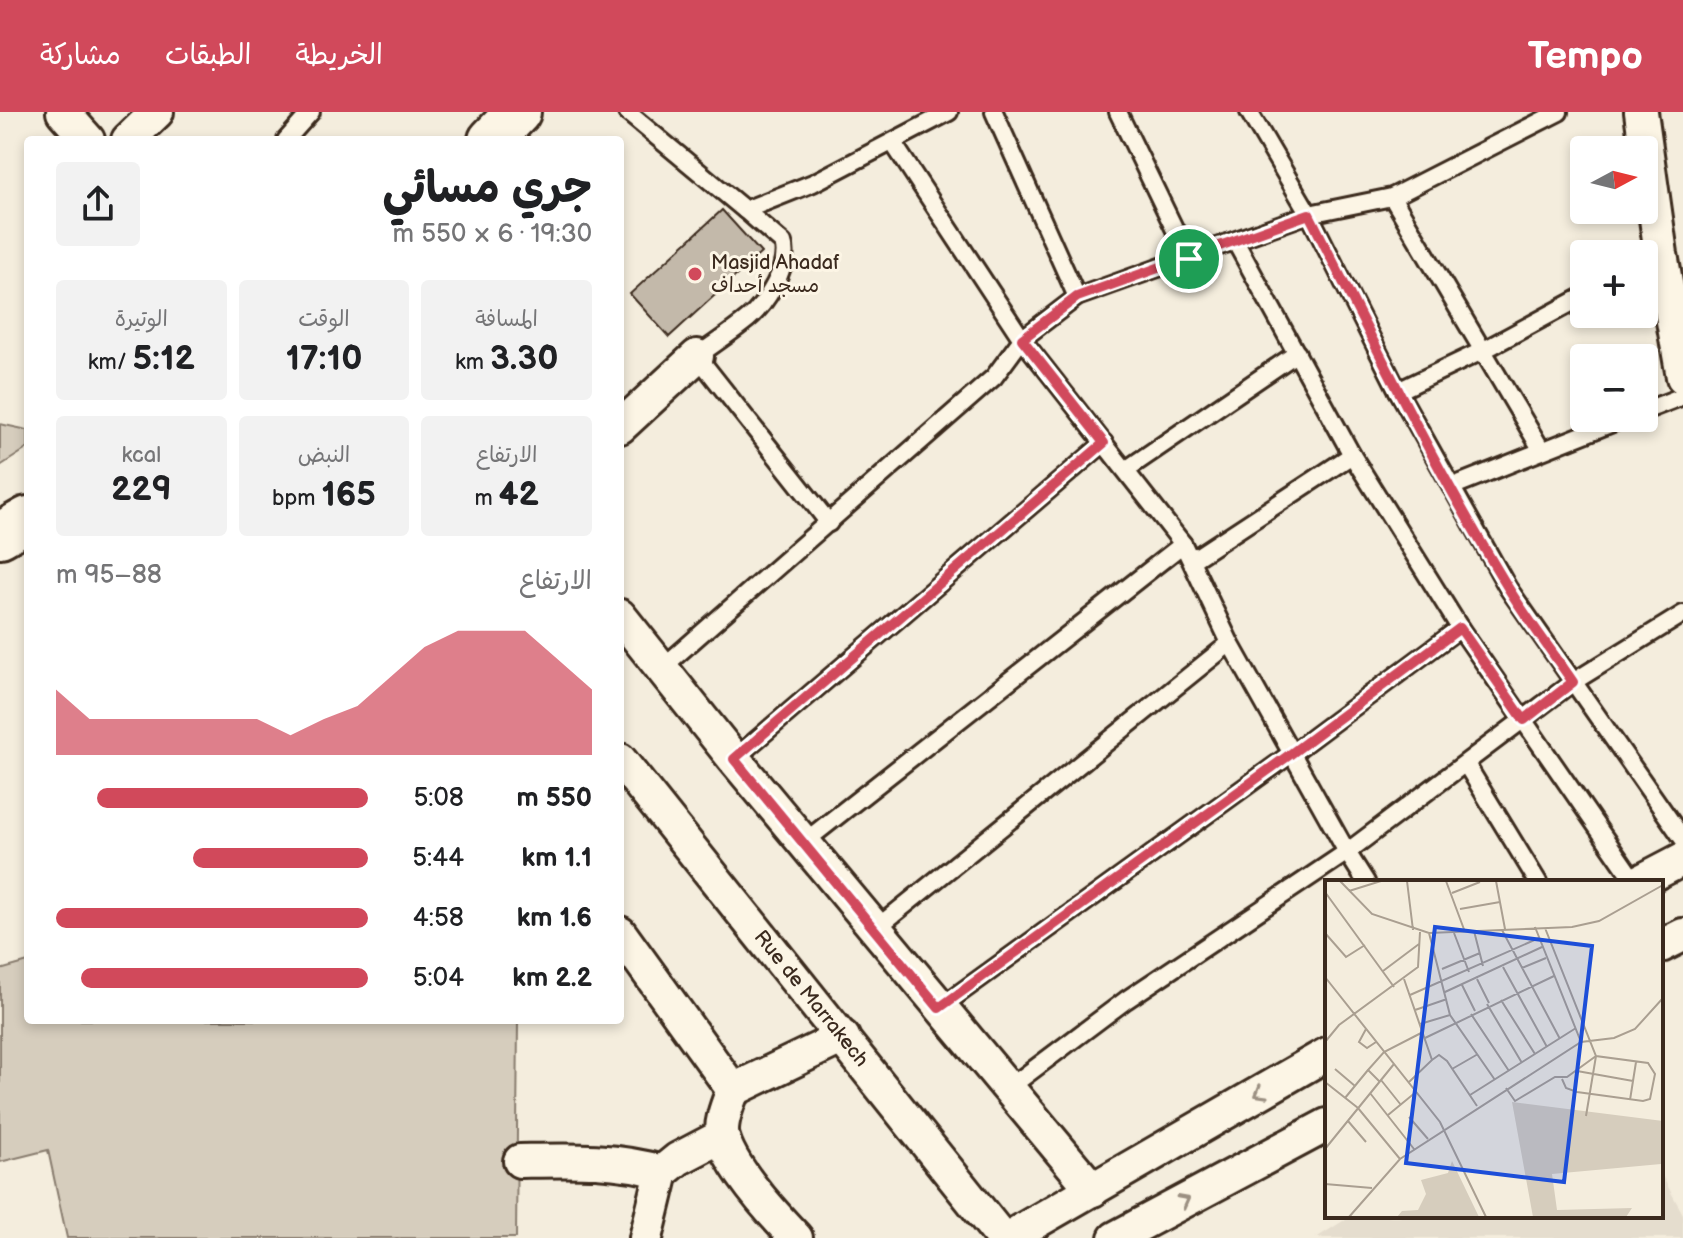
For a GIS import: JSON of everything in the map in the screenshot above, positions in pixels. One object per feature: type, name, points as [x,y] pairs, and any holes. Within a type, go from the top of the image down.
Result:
[{"type":"main road","points":[[0,535],[24,521]]},
{"type":"street","points":[[63,112],[84,136]]},
{"type":"street","points":[[132,136],[157,112]]},
{"type":"street","points":[[1641,112],[1651,240]]},
{"type":"street","points":[[1658,274],[1678,326],[1683,377]]},
{"type":"street","points":[[624,423],[697,356]]},
{"type":"street","points":[[624,621],[874,930],[1093,1190]]},
{"type":"street","name":"Rue de Marrakech","points":[[624,765],[1002,1238]]},
{"type":"street","points":[[1641,880],[1683,859]]},
{"type":"street","points":[[1663,945],[1683,935]]},
{"type":"street","points":[[624,939],[733,1090]]},
{"type":"street","points":[[794,1237],[742,1173],[722,1136],[726,1110],[733,1090],[843,1037]]},
{"type":"street","points":[[1008,1238],[1325,1055]]},
{"type":"street","points":[[1115,1238],[1325,1126]]},
{"type":"street","points":[[646,1238],[662,1172],[678,1159],[722,1136]]},
{"type":"street","points":[[520,1161],[597,1160],[633,1163],[662,1172]]},
{"type":"lane","points":[[290,136],[311,112]]},
{"type":"lane","points":[[627,112],[783,243],[785,257],[777,278],[750,318],[697,356],[829,523]]},
{"type":"lane","points":[[745,210],[813,183],[893,143],[932,116],[949,112]]},
{"type":"lane","points":[[994,112],[1077,297]]},
{"type":"lane","points":[[1118,112],[1189,259]]},
{"type":"lane","points":[[1249,112],[1309,214],[1398,391],[1508,588],[1683,839]]},
{"type":"lane","points":[[662,668],[994,377],[1022,339],[1077,297],[1309,214],[1392,197],[1559,112]]},
{"type":"lane","points":[[893,143],[1022,339],[1183,544],[1230,643],[1365,880]]},
{"type":"lane","points":[[1392,197],[1541,449]]},
{"type":"lane","points":[[1235,241],[1352,455],[1460,628],[1636,880]]},
{"type":"lane","points":[[1398,391],[1484,350],[1570,304]]},
{"type":"lane","points":[[1127,469],[1297,353]]},
{"type":"lane","points":[[1658,406],[1683,396]]},
{"type":"lane","points":[[1451,487],[1587,432]]},
{"type":"lane","points":[[734,759],[1104,443]]},
{"type":"lane","points":[[1192,560],[1352,455]]},
{"type":"lane","points":[[803,843],[1183,544]]},
{"type":"lane","points":[[1006,1090],[1126,1000],[1347,852],[1573,682],[1683,614]]},
{"type":"lane","points":[[939,1008],[1460,628]]},
{"type":"lane","points":[[874,930],[1230,643]]},
{"type":"lane","points":[[1466,764],[1537,880]]},
{"type":"shaded area","points":[[0,424],[24,429],[24,451],[0,466]]},
{"type":"shaded area","points":[[24,963],[24,1024],[518,1024],[516,1238],[67,1238],[48,1150],[0,1162],[0,970]]},
{"type":"shaded area","points":[[1663,1178],[1683,1214],[1683,1238],[1316,1238],[1348,1218],[1663,1218]]},
{"type":"building","name":"Masjid Ahadaf مسجد أحداف","points":[[722,210],[761,253],[669,337],[630,294]]},
{"type":"place","name":"Masjid Ahadaf مسجد أحداف","points":[[695,274]]},
{"type":"route","points":[[1309,214],[1398,391],[1451,487],[1508,588],[1573,682],[1524,720],[1460,628],[939,1008],[734,759],[1104,443],[1022,339],[1077,297],[1189,259],[1309,214]]}]
